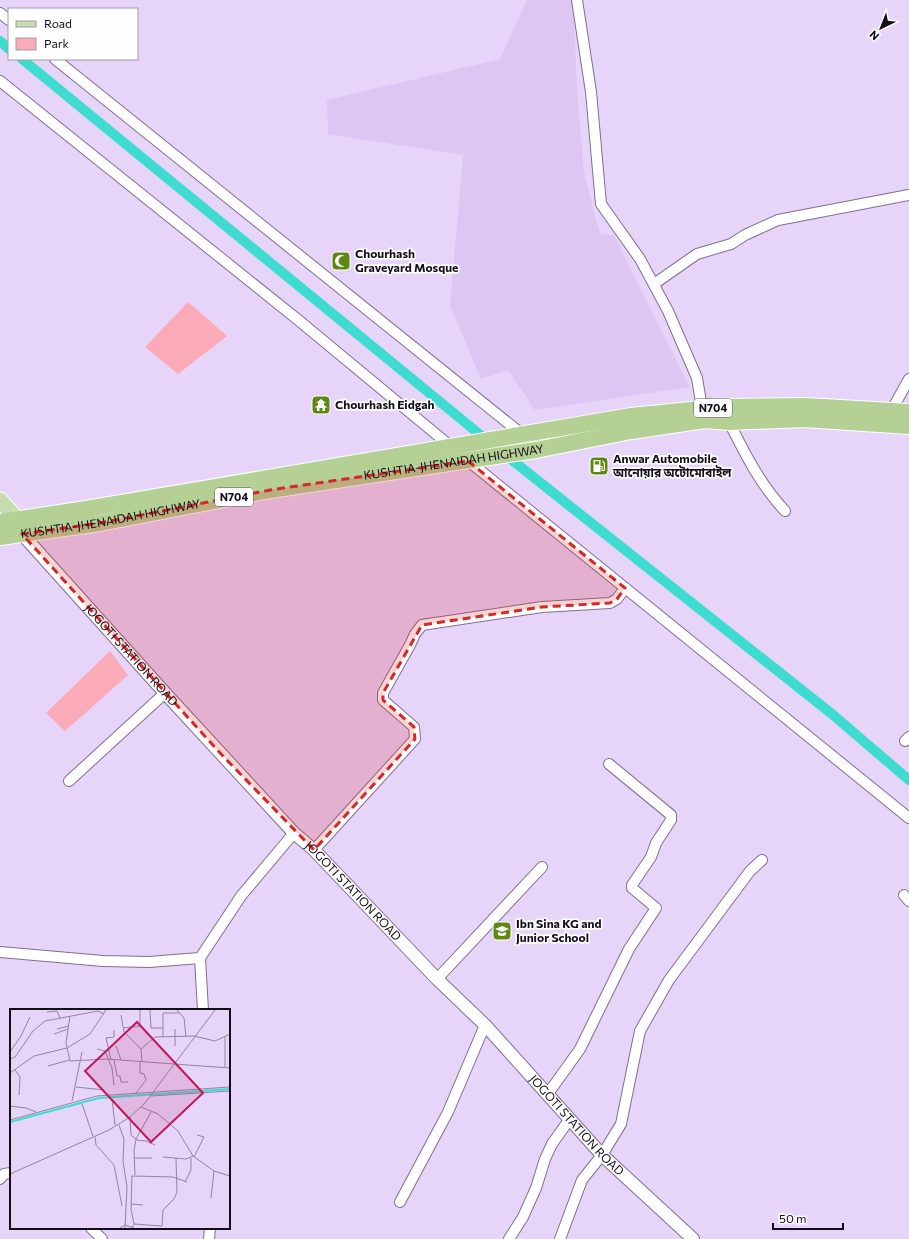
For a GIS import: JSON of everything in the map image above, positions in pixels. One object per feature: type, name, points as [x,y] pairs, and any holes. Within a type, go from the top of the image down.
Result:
[{"type":"highway","name":"KUSHTIA-JHENAIDAH HIGHWAY","points":[[0,522],[20,527],[100,523],[278,482],[457,445],[631,416],[703,414],[806,406],[888,417],[909,426]]},
{"type":"highway","name":"KUSHTIA-JHENAIDAH HIGHWAY","points":[[278,482],[468,461],[536,450],[631,431],[703,414],[729,422],[888,417],[909,412]]},
{"type":"highway","name":"KUSHTIA-JHENAIDAH HIGHWAY","points":[[0,537],[20,527]]},
{"type":"main road","points":[[0,500],[20,527]]},
{"type":"street","points":[[577,0],[591,92],[601,204],[640,259],[668,311],[697,378],[703,414]]},
{"type":"street","points":[[0,12],[8,19]]},
{"type":"street","points":[[56,60],[521,435]]},
{"type":"street","points":[[0,81],[457,445],[468,461],[909,818]]},
{"type":"street","points":[[654,284],[698,254],[731,244],[745,234],[778,220],[909,196]]},
{"type":"street","points":[[888,417],[909,378]]},
{"type":"street","points":[[729,422],[754,470],[772,496],[785,511]]},
{"type":"street","name":"JOGOTI STATION ROAD","points":[[20,527],[165,693],[294,833],[314,850],[437,979],[485,1025],[602,1155],[693,1239]]},
{"type":"street","points":[[314,850],[415,739],[414,727],[383,700],[382,693],[410,645],[414,634],[422,625],[471,616],[542,607],[610,603],[617,599],[625,588]]},
{"type":"street","points":[[69,782],[165,693]]},
{"type":"street","points":[[547,1095],[580,1049],[629,949],[656,908],[632,888],[632,885],[651,857],[656,842],[671,820],[671,815],[609,764]]},
{"type":"street","points":[[203,1009],[200,958],[241,896],[294,833]]},
{"type":"street","points":[[560,1239],[582,1180],[602,1155],[621,1124],[640,1031],[669,980],[750,871],[762,860]]},
{"type":"street","points":[[437,979],[542,867]]},
{"type":"street","points":[[0,952],[103,961],[149,962],[200,958]]},
{"type":"street","points":[[400,1202],[448,1112],[485,1025]]},
{"type":"street","points":[[509,1239],[523,1217],[536,1188],[545,1159],[552,1144],[569,1120]]},
{"type":"street","points":[[0,1179],[4,1174],[10,1173]]},
{"type":"street","points":[[92,1229],[102,1239]]},
{"type":"street","points":[[209,1239],[210,1229]]},
{"type":"highlighted area","points":[[468,461],[625,588],[617,599],[610,603],[542,607],[422,625],[383,693],[383,700],[414,727],[415,739],[314,850],[221,754],[22,534],[100,523],[270,490]]},
{"type":"shaded area","points":[[527,0],[573,0],[577,88],[584,173],[600,234],[614,235],[690,387],[535,410],[508,370],[481,379],[450,306],[463,155],[328,134],[327,100],[500,59]]},
{"type":"green space","points":[[188,302],[227,336],[178,374],[145,347]]},
{"type":"green space","points":[[110,651],[128,675],[65,731],[46,713]]},
{"type":"waterway","points":[[0,41],[8,48]]},
{"type":"waterway","points":[[23,60],[489,442]]},
{"type":"waterway","points":[[503,453],[832,714],[909,780]]},
{"type":"place","name":"Chourhash Graveyard Mosque","points":[[341,261]]},
{"type":"place","name":"Chourhash Eidgah","points":[[321,405]]},
{"type":"place","name":"Anwar Automobile আনোয়ার অটোমোবাইল","points":[[599,466]]},
{"type":"place","name":"Ibn Sina KG and Junior School","points":[[502,931]]}]
